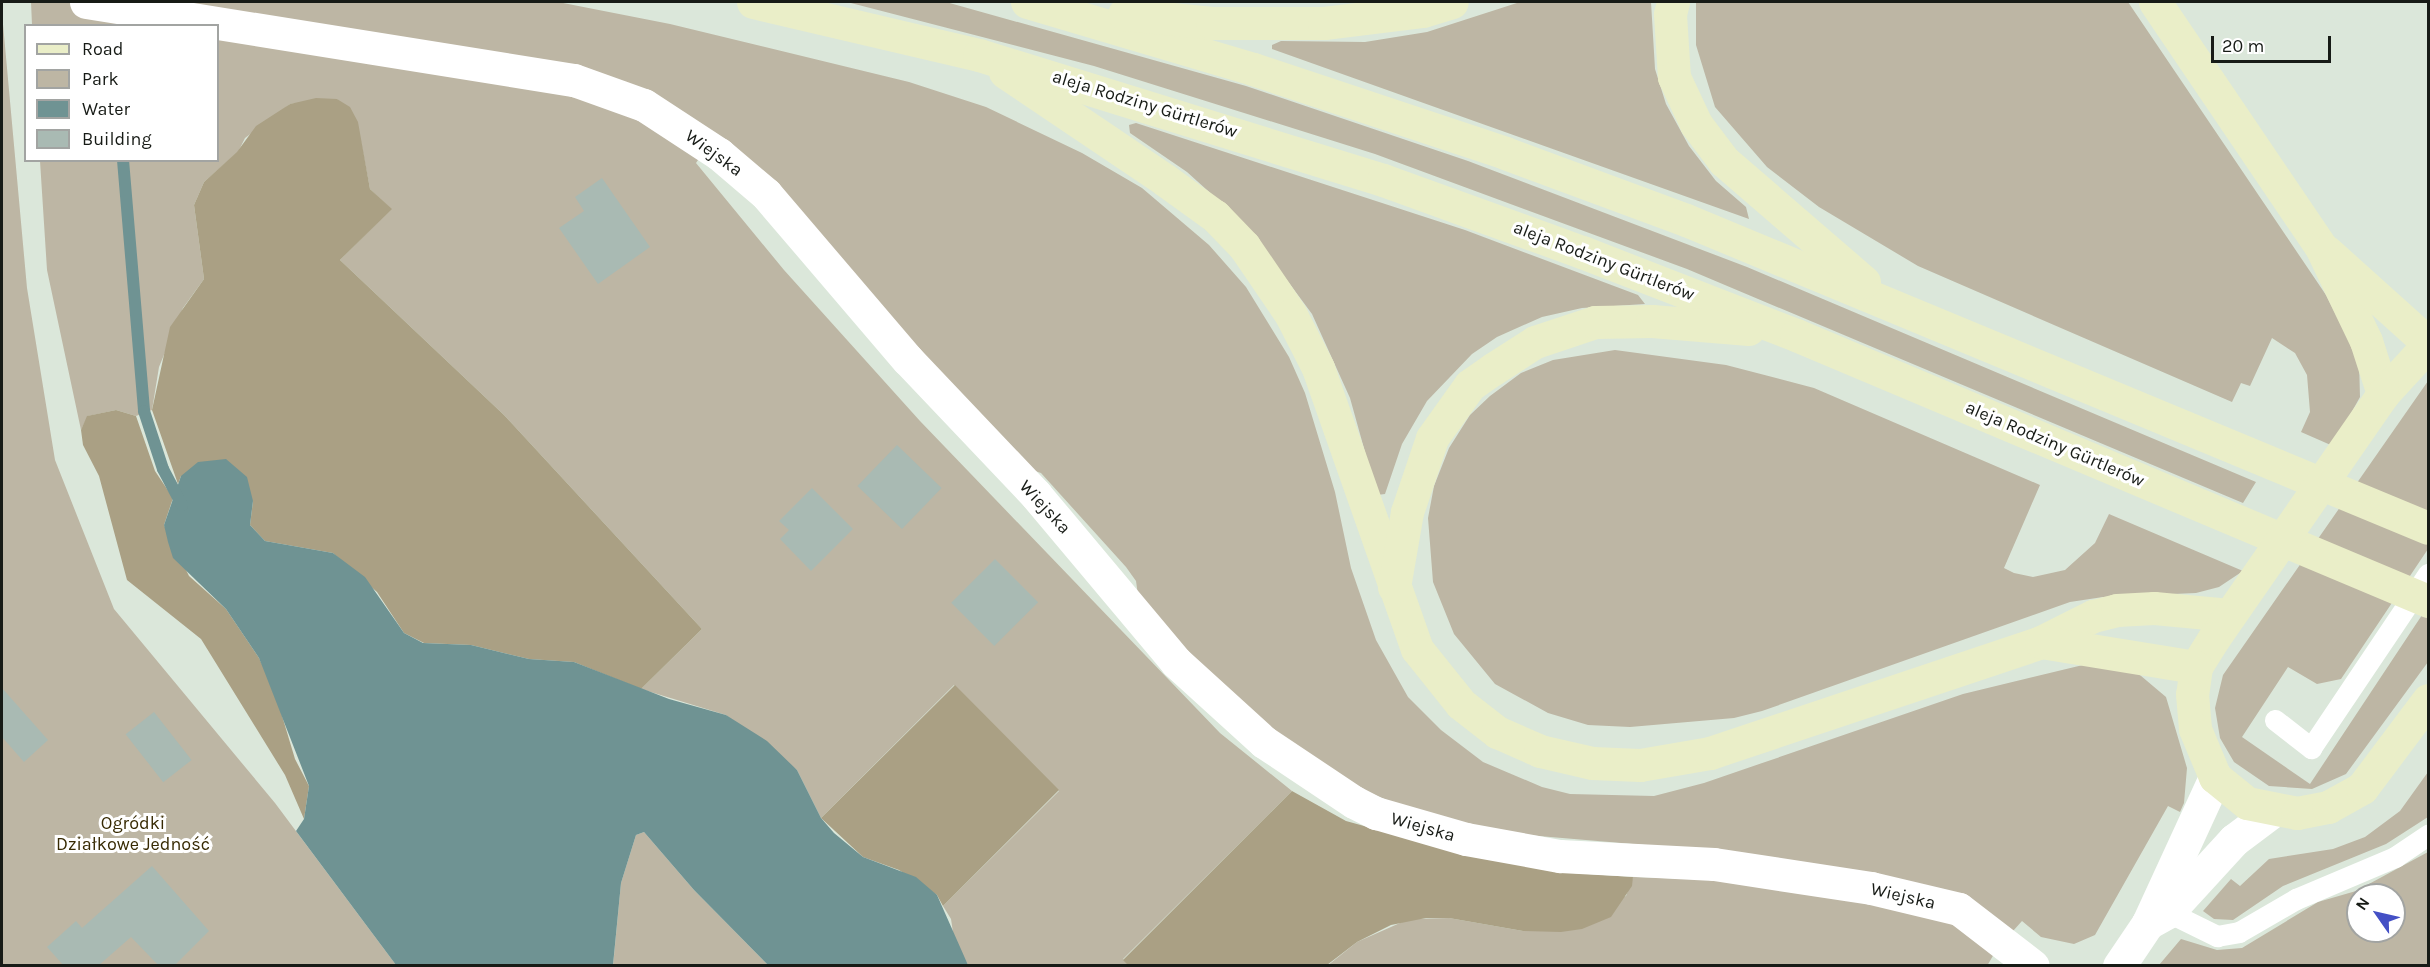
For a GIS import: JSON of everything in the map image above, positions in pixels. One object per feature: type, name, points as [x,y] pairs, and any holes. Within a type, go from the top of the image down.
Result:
[{"type":"main road","name":"aleja Rodziny Gürtlerów","points":[[753,2],[979,55],[1383,180],[1582,252],[1796,335],[2428,602]]},
{"type":"main road","points":[[1039,4],[1212,23],[1324,23],[1423,11],[1452,2]]},
{"type":"main road","points":[[1673,2],[1670,14],[1674,77],[1696,124],[1724,161],[1886,300]]},
{"type":"main road","points":[[2155,2],[2321,247],[2366,341],[2383,394]]},
{"type":"main road","points":[[1039,4],[1253,69],[1505,153],[1886,300],[2271,460],[2428,528]]},
{"type":"main road","points":[[979,55],[1215,216],[1244,246],[1291,315],[1318,368],[1417,649],[1461,704],[1497,732],[1540,751],[1592,763],[1640,765],[1710,753],[2041,642],[2093,616],[2117,610],[2154,608],[2230,615]]},
{"type":"main road","points":[[2321,247],[2428,344],[2383,394],[2196,667],[2192,694],[2195,729],[2215,777],[2247,803],[2274,810],[2318,811],[2362,788],[2428,700]]},
{"type":"main road","points":[[1394,589],[1407,512],[1432,438],[1470,386],[1519,352],[1562,331],[1595,322],[1719,325],[1796,335]]},
{"type":"main road","points":[[2041,642],[2196,667]]},
{"type":"street","name":"Wiejska","points":[[86,2],[574,80],[644,105],[719,154],[766,194],[908,360],[1036,495],[1184,670],[1264,742],[1354,802],[1376,813],[1466,839],[1560,856],[1714,864],[1871,888],[1959,909],[2033,966]]},
{"type":"street","points":[[2158,918],[2215,777]]},
{"type":"street","points":[[2119,966],[2158,918],[2234,840],[2274,810]]},
{"type":"lane","points":[[2275,720],[2311,748],[2428,574]]},
{"type":"lane","points":[[2158,918],[2217,936],[2239,932],[2296,899],[2394,858],[2428,835]]},
{"type":"green space","points":[[31,2],[558,2],[670,24],[909,82],[986,107],[1082,153],[1142,188],[1209,245],[1246,287],[1289,357],[1305,393],[1335,492],[1351,568],[1376,640],[1408,697],[1441,730],[1483,762],[1542,787],[1570,794],[1654,796],[1704,783],[1963,694],[2087,664],[2134,670],[2166,697],[2187,768],[2184,803],[2180,812],[2168,806],[2095,935],[2074,944],[2041,937],[2022,921],[2013,931],[1692,849],[1503,833],[1398,805],[1364,790],[1324,768],[1213,683],[1138,595],[1136,581],[1126,567],[1041,473],[1023,467],[716,133],[696,163],[784,270],[920,421],[1220,733],[1292,791],[1123,959],[1129,965],[968,965],[954,939],[951,919],[943,906],[1059,791],[954,685],[821,818],[797,770],[726,715],[641,689],[702,629],[504,415],[340,260],[391,209],[370,189],[361,142],[337,99],[290,104],[245,138],[238,152],[204,182],[194,205],[204,279],[183,308],[159,367],[152,410],[136,416],[116,410],[88,416],[81,430],[47,270],[40,162],[219,162],[219,24],[32,24]]},
{"type":"green space","points":[[847,2],[946,2],[1246,86],[1468,161],[1747,267],[2256,482],[2243,503],[1687,269],[1375,154],[1094,66]]},
{"type":"green space","points":[[1520,2],[1651,2],[1655,69],[1666,104],[1689,146],[1716,181],[1746,207],[1749,219],[1272,49],[1272,45],[1281,41],[1365,42],[1427,32]]},
{"type":"green space","points":[[1696,2],[2128,2],[2326,295],[2359,360],[2360,397],[2333,446],[2301,432],[2310,412],[2307,375],[2295,353],[2272,338],[2250,386],[2241,383],[2232,402],[1918,266],[1819,207],[1767,167],[1715,107],[1696,45]]},
{"type":"green space","name":"Ogródki Działkowe Jedność","points":[[2,13],[27,288],[55,460],[114,609],[275,803],[396,965],[2,965]]},
{"type":"green space","points":[[1136,123],[1465,230],[1638,295],[1645,304],[1582,308],[1542,317],[1497,337],[1472,354],[1427,401],[1402,444],[1385,494],[1377,495],[1350,398],[1312,314],[1247,226],[1187,172],[1130,133],[1129,125]]},
{"type":"green space","points":[[1615,350],[1726,365],[1814,388],[2040,485],[2004,568],[2014,573],[2033,577],[2065,570],[2095,543],[2109,514],[2243,571],[2219,587],[2196,593],[2103,597],[2070,602],[1762,711],[1734,718],[1630,727],[1588,725],[1548,713],[1495,684],[1454,634],[1433,582],[1428,518],[1434,486],[1449,448],[1470,415],[1490,396],[1521,373],[1553,360]]},
{"type":"green space","points":[[2428,381],[2428,549],[2341,679],[2317,684],[2288,667],[2242,737],[2310,784],[2428,606],[2428,662],[2346,774],[2312,789],[2269,786],[2234,762],[2220,738],[2215,708],[2223,675]]},
{"type":"green space","points":[[2428,772],[2428,817],[2386,844],[2283,886],[2233,920],[2214,919],[2203,911],[2231,879],[2240,886],[2269,859],[2333,849],[2365,837],[2400,811]]},
{"type":"green space","points":[[644,832],[694,890],[768,965],[613,966],[621,883],[636,835]]},
{"type":"green space","points":[[2428,852],[2428,965],[2159,965],[2181,939],[2217,950],[2242,948],[2318,902],[2346,894],[2346,943],[2406,943],[2406,883],[2371,883]]},
{"type":"green space","points":[[1633,877],[1777,882],[1949,919],[1994,954],[1987,966],[1327,966],[1357,942],[1409,919],[1449,918],[1523,931],[1626,896]]},
{"type":"shaded area","points":[[316,98],[337,99],[350,107],[358,122],[370,189],[392,209],[340,260],[504,415],[702,629],[641,689],[574,662],[529,659],[471,645],[424,643],[404,633],[377,592],[333,553],[265,541],[250,525],[253,501],[181,476],[178,484],[152,410],[170,327],[204,279],[194,205],[204,182],[237,152],[256,126],[290,104]]},
{"type":"shaded area","points":[[116,410],[136,416],[155,471],[173,498],[164,525],[189,576],[226,609],[259,658],[274,689],[295,759],[309,786],[304,819],[285,775],[201,639],[127,580],[99,476],[83,445],[81,430],[87,416]]},
{"type":"shaded area","points":[[955,685],[1059,790],[943,906],[937,895],[899,870],[863,857],[821,818]]},
{"type":"shaded area","points":[[1292,791],[1346,821],[1469,855],[1573,873],[1633,877],[1632,886],[1611,917],[1582,929],[1561,932],[1523,931],[1449,918],[1426,918],[1391,925],[1357,942],[1327,965],[1129,966],[1123,960]]},
{"type":"water","points":[[226,459],[247,477],[253,501],[250,525],[265,541],[333,553],[365,577],[404,633],[423,643],[471,645],[529,659],[574,662],[669,699],[726,715],[767,741],[797,770],[821,818],[834,833],[863,857],[916,877],[937,895],[968,965],[768,965],[694,890],[644,832],[636,835],[621,883],[613,965],[396,965],[296,831],[304,819],[309,786],[259,658],[226,609],[173,558],[164,525],[181,476],[198,462]]},
{"type":"building","points":[[602,178],[650,247],[598,284],[559,228],[584,211],[575,197]]},
{"type":"building","points":[[897,445],[942,488],[902,529],[857,486]]},
{"type":"building","points":[[812,488],[853,529],[811,571],[780,539],[789,530],[779,521]]},
{"type":"building","points":[[995,559],[1038,602],[994,646],[951,603]]},
{"type":"building","points":[[2,688],[48,740],[24,762],[2,737]]},
{"type":"building","points":[[154,712],[192,760],[163,782],[126,734]]},
{"type":"building","points":[[152,866],[209,931],[174,966],[159,966],[131,937],[98,966],[64,966],[47,947],[76,921],[82,928]]},
{"type":"waterway","points":[[123,162],[144,411],[163,469],[182,505]]}]
